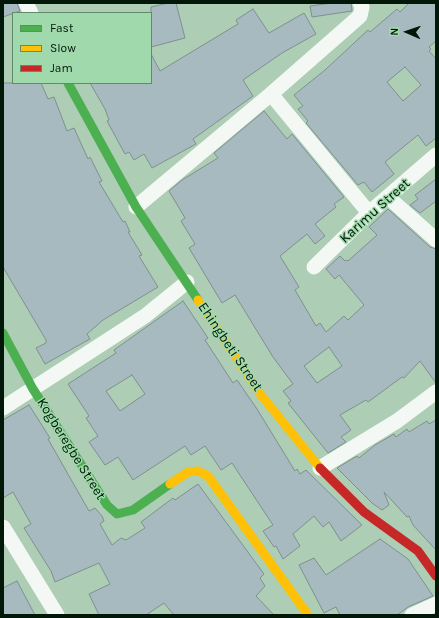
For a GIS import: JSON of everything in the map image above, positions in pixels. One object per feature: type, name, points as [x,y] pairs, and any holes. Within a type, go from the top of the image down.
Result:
[{"type":"street","points":[[26,3],[30,12]]},
{"type":"street","points":[[136,207],[271,94],[360,16],[361,5]]},
{"type":"street","name":"Ehingbeti Street","points":[[69,84],[136,207],[261,395],[320,468],[364,512],[418,551],[436,576]]},
{"type":"street","points":[[271,94],[369,213]]},
{"type":"street","name":"Karimu Street","points":[[314,267],[369,213],[389,198],[436,155]]},
{"type":"street","points":[[389,198],[436,240]]},
{"type":"street","name":"Kogberegbe Street","points":[[187,282],[145,316],[33,389],[107,505],[118,514],[133,510],[188,472],[198,471],[208,476],[308,615]]},
{"type":"street","points":[[3,333],[33,389],[3,408]]},
{"type":"street","points":[[320,468],[397,421],[436,392]]},
{"type":"street","points":[[3,527],[57,615]]},
{"type":"street","points":[[412,615],[436,604]]},
{"type":"building","points":[[3,3],[17,3],[20,11],[12,12],[12,14],[3,17]]},
{"type":"building","points":[[168,3],[176,3],[185,38],[152,47],[151,7]]},
{"type":"building","points":[[332,3],[351,3],[352,11],[312,17],[310,6]]},
{"type":"building","points":[[409,3],[436,3],[436,41],[429,47],[431,49],[429,51],[436,59],[436,138],[426,146],[418,135],[385,162],[394,174],[372,192],[364,182],[358,185],[306,123],[308,121],[298,109],[303,106],[294,95],[325,70],[368,30],[370,32],[397,9],[400,12]],"holes":[[[405,67],[421,85],[403,101],[387,82]]]},
{"type":"building","points":[[253,9],[269,33],[304,13],[316,34],[282,53],[243,80],[253,96],[193,139],[196,144],[152,168],[144,154],[134,160],[129,152],[125,154],[107,121],[109,120],[105,109],[91,84],[152,84],[152,56],[160,71],[238,24],[236,20]]},
{"type":"building","points":[[3,83],[41,84],[48,99],[54,97],[67,131],[74,128],[88,159],[90,157],[102,181],[99,182],[123,222],[125,221],[130,232],[128,232],[142,255],[139,256],[158,287],[103,320],[87,334],[90,339],[45,364],[36,348],[46,343],[46,340],[3,267]]},
{"type":"building","points":[[264,111],[287,139],[292,134],[344,197],[334,204],[336,207],[315,224],[325,236],[315,244],[307,234],[280,256],[299,287],[295,290],[316,326],[320,323],[326,332],[344,316],[348,320],[364,305],[339,275],[335,279],[326,269],[340,256],[345,261],[348,261],[377,235],[369,227],[388,209],[430,247],[436,249],[436,383],[420,361],[404,378],[402,377],[368,402],[366,400],[340,415],[351,430],[341,437],[346,442],[328,453],[288,403],[291,401],[283,391],[293,384],[273,357],[235,295],[222,303],[189,248],[195,244],[181,221],[185,218],[169,191],[182,180],[218,158],[214,153]],"holes":[[[329,347],[342,366],[317,383],[304,366]]]},
{"type":"building","points":[[436,179],[436,201],[420,213],[410,205],[418,199],[415,195]]},
{"type":"building","points":[[183,301],[208,338],[205,340],[233,383],[237,380],[257,409],[295,471],[297,469],[300,474],[306,470],[362,525],[341,541],[329,522],[323,527],[314,516],[293,534],[300,546],[283,559],[276,546],[274,547],[263,531],[273,525],[232,463],[221,470],[205,446],[191,455],[185,446],[133,480],[118,457],[105,465],[89,442],[98,436],[86,418],[89,416],[68,384],[116,353],[114,350]],"holes":[[[132,375],[145,394],[120,411],[106,391]]]},
{"type":"building","points":[[29,405],[50,438],[48,439],[89,511],[95,508],[102,516],[104,521],[100,524],[112,545],[121,538],[126,540],[145,528],[141,522],[173,498],[175,500],[198,484],[264,574],[260,578],[265,586],[256,596],[274,615],[174,615],[164,603],[146,615],[99,615],[89,594],[110,584],[99,563],[55,582],[51,571],[24,528],[31,524],[13,492],[3,498],[3,420]]},
{"type":"building","points":[[436,420],[436,550],[413,525],[409,516],[407,517],[384,492],[389,505],[382,510],[372,503],[337,468],[357,456],[359,458],[375,445],[394,434],[396,437],[407,429],[409,432],[427,421],[429,424]]},
{"type":"building","points":[[380,539],[408,559],[433,596],[408,607],[397,615],[340,615],[336,607],[324,613],[299,565],[314,558],[326,575]]},
{"type":"building","points":[[17,581],[35,615],[3,615],[3,588]]},
{"type":"traffic: fast","points":[[69,84],[136,207],[198,300]]},
{"type":"traffic: fast","points":[[3,333],[33,389],[107,505],[117,514],[133,510],[170,484]]},
{"type":"traffic: slow","points":[[198,300],[261,395],[320,468]]},
{"type":"traffic: slow","points":[[170,484],[188,472],[198,471],[208,476],[308,615]]},
{"type":"traffic: jam","points":[[320,468],[364,512],[418,551],[436,576]]}]
